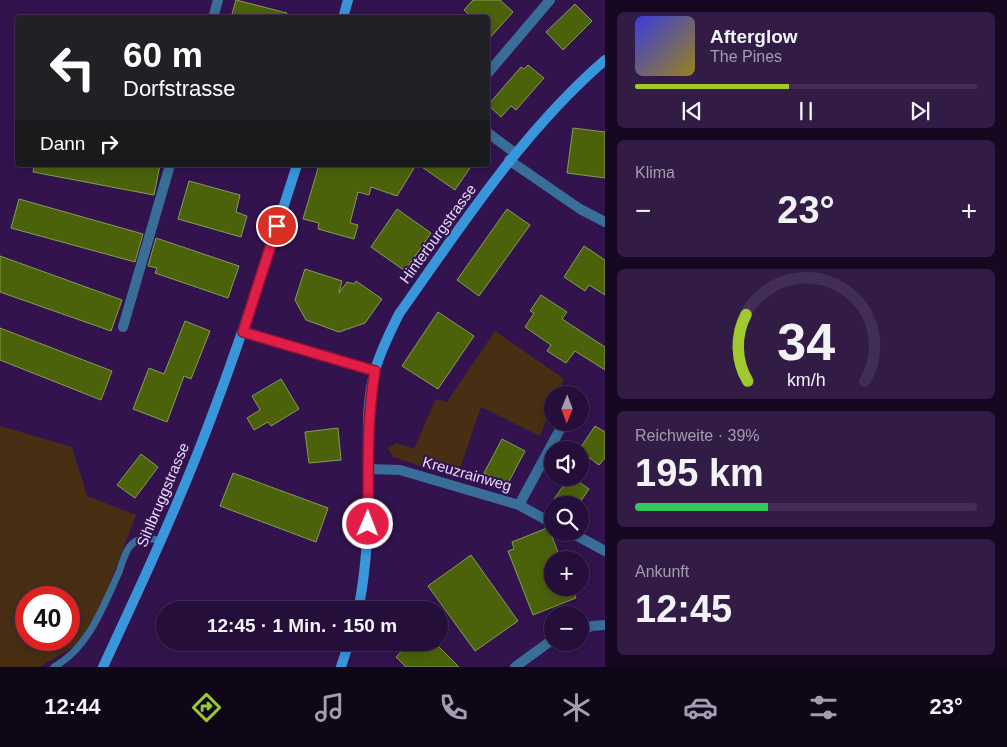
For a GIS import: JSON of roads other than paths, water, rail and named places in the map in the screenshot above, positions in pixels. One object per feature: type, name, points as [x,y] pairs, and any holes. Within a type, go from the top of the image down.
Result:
[{"type":"street","points":[[214,15],[218,0]]},
{"type":"street","points":[[344,15],[348,0]]},
{"type":"street","points":[[490,71],[550,0]]},
{"type":"street","name":"Hinterburgstrasse","points":[[360,601],[367,544],[369,409],[375,371],[386,340],[399,314],[512,156],[604,60]]},
{"type":"street","points":[[490,135],[512,156],[580,209],[604,222]]},
{"type":"street","points":[[123,327],[169,167]]},
{"type":"street","name":"Sihlbruggstrasse","points":[[103,667],[161,540],[198,451],[243,332],[296,167]]},
{"type":"street","points":[[243,332],[375,371]]},
{"type":"street","points":[[519,505],[559,431]]},
{"type":"street","name":"Kreuzrainweg","points":[[368,469],[400,470],[519,505],[544,519]]},
{"type":"street","points":[[586,541],[604,551]]},
{"type":"street","points":[[589,627],[604,625]]},
{"type":"street","points":[[515,667],[544,646]]},
{"type":"street","points":[[341,667],[346,651]]},
{"type":"lane","points":[[54,667],[67,660],[83,644],[102,609],[130,545],[142,538],[161,540]]}]
